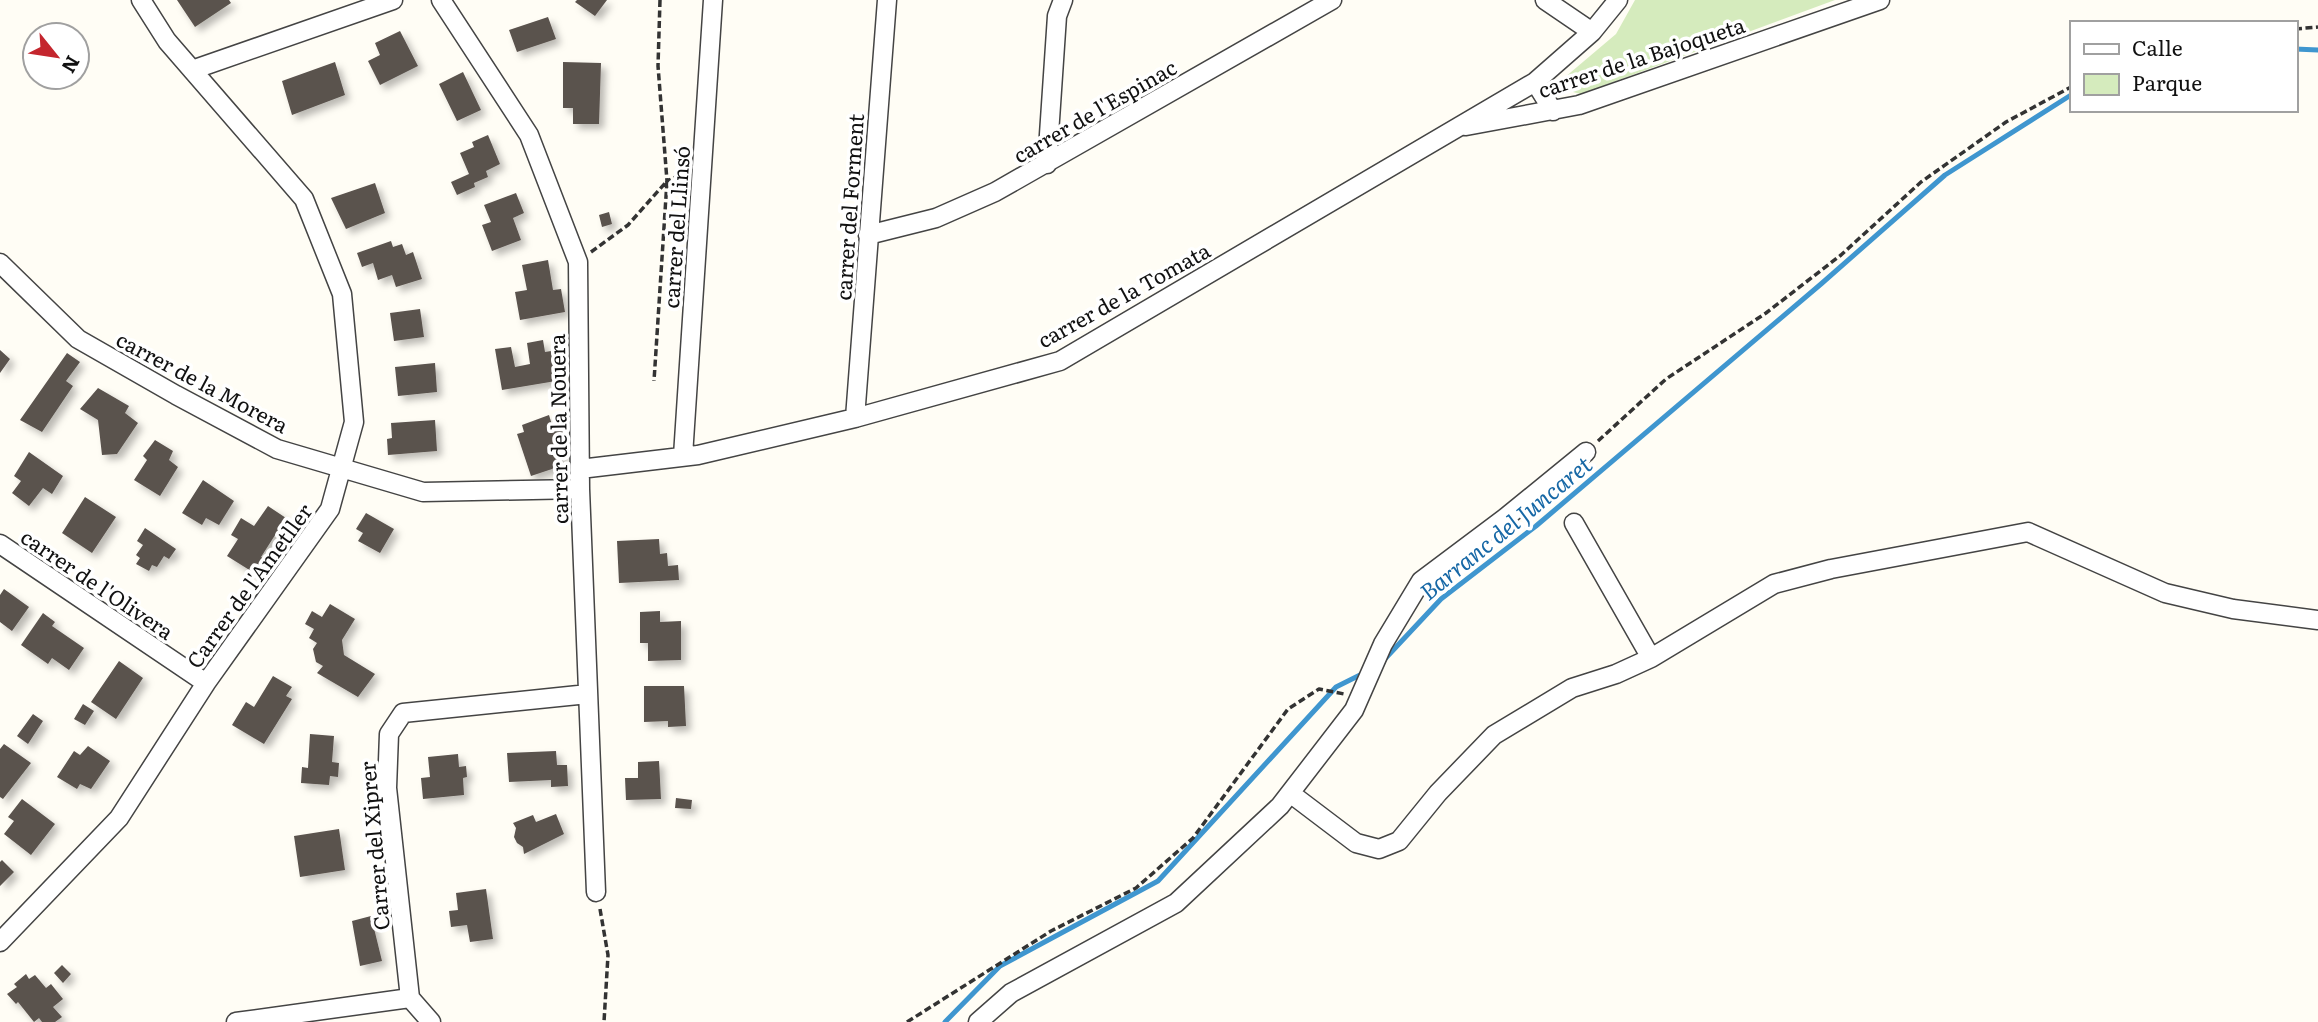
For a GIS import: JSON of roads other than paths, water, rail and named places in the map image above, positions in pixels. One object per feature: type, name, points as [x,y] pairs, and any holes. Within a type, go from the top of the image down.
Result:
[{"type":"street","name":"Carrer de l'Ametller","points":[[0,942],[119,818],[206,683],[330,509],[354,422],[342,294],[304,199],[167,41],[142,0]]},
{"type":"street","points":[[192,69],[393,0]]},
{"type":"street","name":"carrer de la Nouera","points":[[441,0],[529,135],[578,261],[580,489],[597,892]]},
{"type":"street","name":"carrer del Llinsó","points":[[683,456],[713,0]]},
{"type":"street","name":"carrer del Forment","points":[[855,418],[887,0]]},
{"type":"street","points":[[1047,164],[1057,16],[1063,0]]},
{"type":"street","name":"carrer de l'Espinac","points":[[868,235],[936,218],[995,192],[1332,0]]},
{"type":"street","points":[[1545,0],[1592,32]]},
{"type":"street","name":"carrer de la Tomata","points":[[580,469],[683,456],[855,418],[1059,361],[1535,82],[1592,32],[1618,0]]},
{"type":"street","name":"carrer de la Bajoqueta","points":[[1453,128],[1578,105],[1880,0]]},
{"type":"street","points":[[1535,82],[1553,111]]},
{"type":"street","name":"carrer de la Morera","points":[[0,263],[78,339],[277,449],[424,492],[580,489]]},
{"type":"street","points":[[978,1022],[1011,993],[1176,903],[1280,806],[1354,710],[1383,644],[1421,581],[1505,518],[1586,452]]},
{"type":"street","points":[[1574,523],[1651,658]]},
{"type":"street","points":[[1290,793],[1356,843],[1379,849],[1399,841],[1438,793],[1494,735],[1572,688],[1616,674],[1651,658],[1774,584],[1832,569],[2028,532],[2165,593],[2233,609],[2318,620]]},
{"type":"street","name":"carrer de l'Olivera","points":[[0,544],[206,683]]},
{"type":"street","name":"Carrer del Xiprer","points":[[410,998],[387,788],[388,734],[403,713],[588,694]]},
{"type":"street","points":[[236,1022],[410,998],[430,1022]]},
{"type":"waterway","name":"Barranc del Juncaret","points":[[2297,49],[2318,50]]},
{"type":"waterway","name":"Barranc del Juncaret","points":[[1383,661],[1441,599],[1536,526],[1945,175],[2070,96]]},
{"type":"waterway","name":"Barranc del Juncaret","points":[[945,1022],[1000,966],[1158,881],[1336,687],[1364,673]]}]
